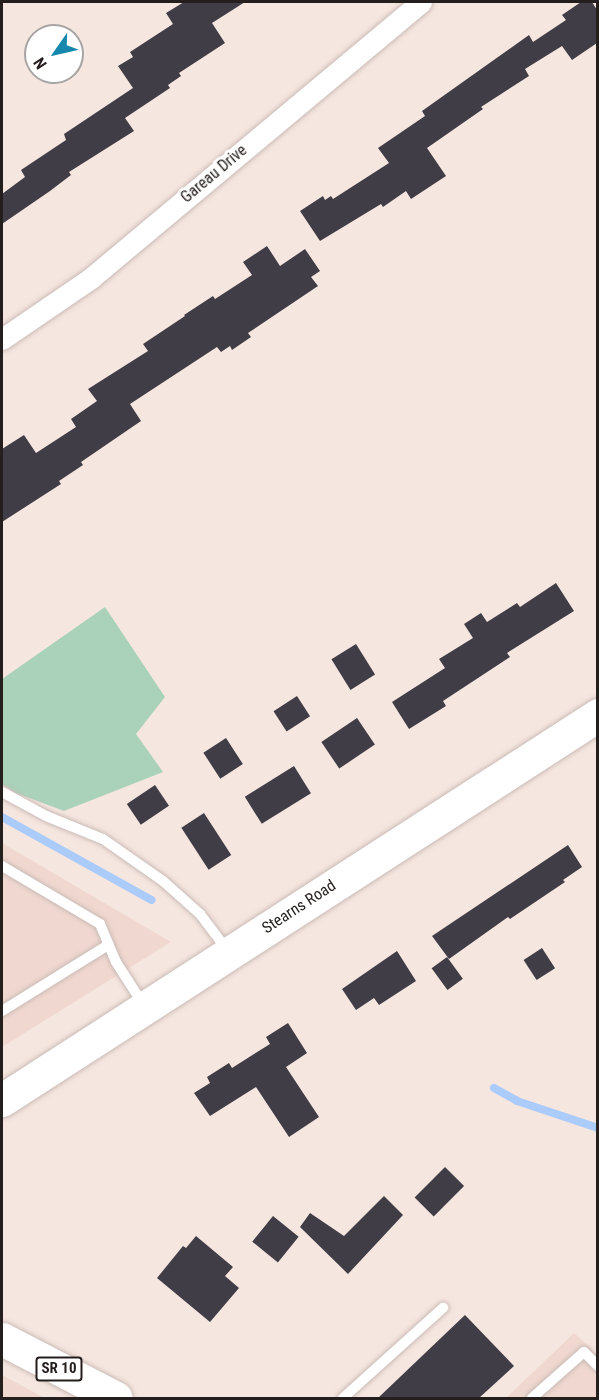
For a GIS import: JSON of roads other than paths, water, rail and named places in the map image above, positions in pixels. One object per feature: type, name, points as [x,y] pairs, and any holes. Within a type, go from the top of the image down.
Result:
[{"type":"main road","name":"Stearns Road","points":[[7,1093],[597,715]]},
{"type":"main road","name":"SR 10","points":[[2,1339],[116,1398]]},
{"type":"street","name":"Gareau Drive","points":[[2,339],[91,278],[421,2]]},
{"type":"lane","points":[[2,792],[46,816],[103,839],[163,881],[200,914],[229,952]]},
{"type":"lane","points":[[2,866],[100,924],[108,945],[144,1007]]},
{"type":"lane","points":[[2,1011],[108,945]]},
{"type":"lane","points":[[343,1398],[443,1308]]},
{"type":"lane","points":[[532,1398],[584,1352],[597,1366]]},
{"type":"waterway","points":[[2,817],[152,900]]},
{"type":"waterway","points":[[494,1088],[517,1101],[598,1128]]}]
